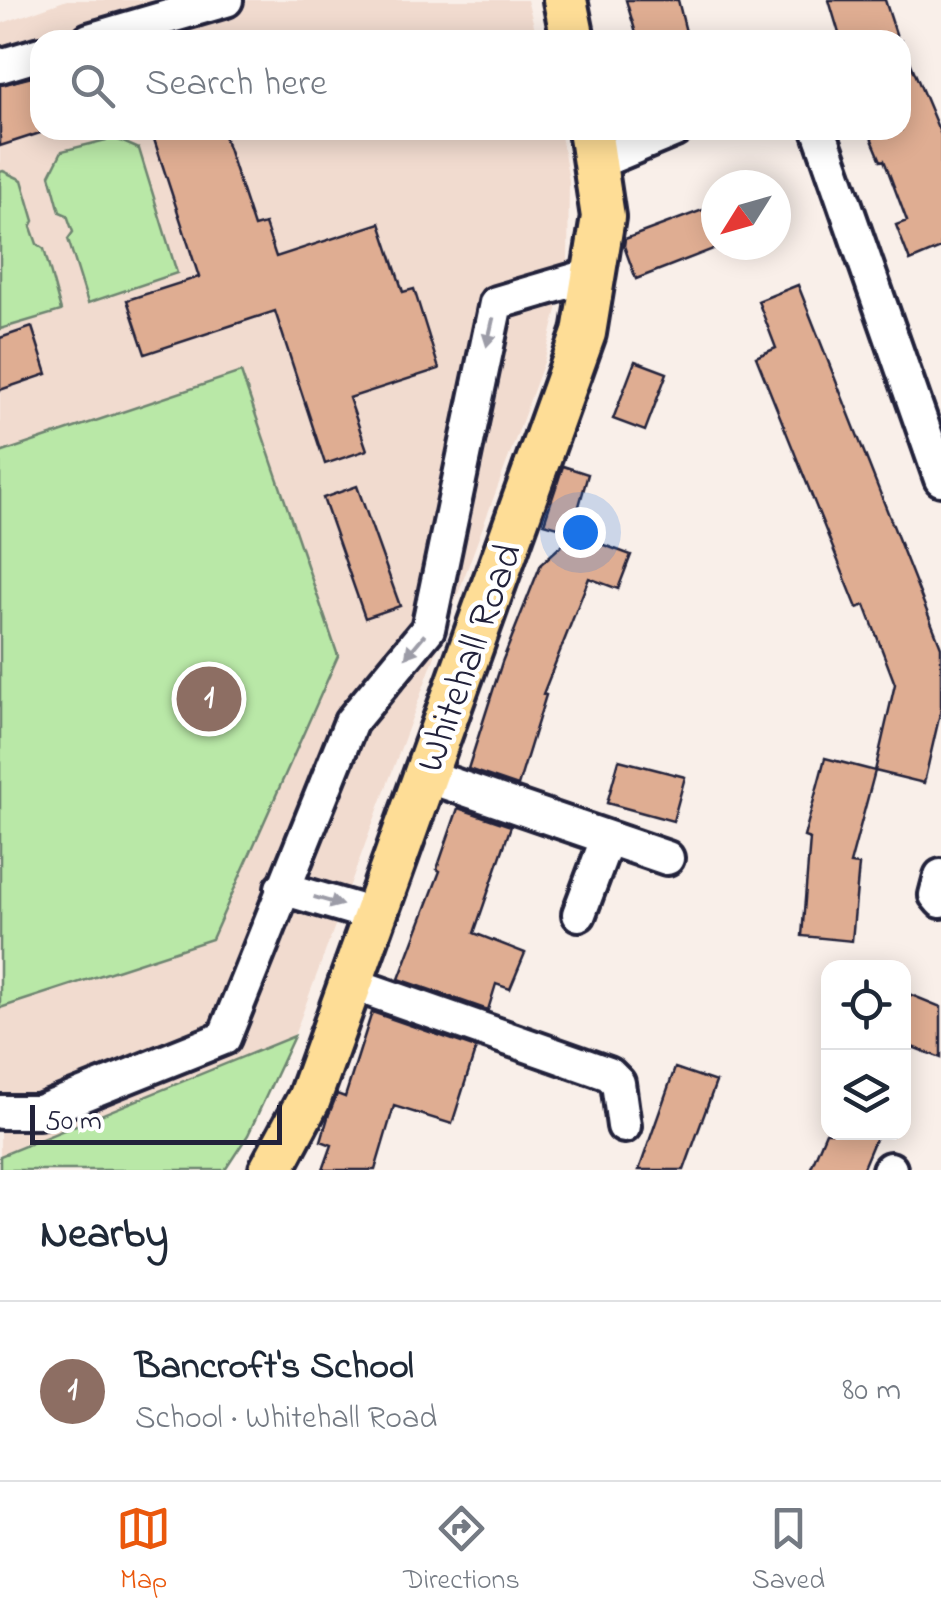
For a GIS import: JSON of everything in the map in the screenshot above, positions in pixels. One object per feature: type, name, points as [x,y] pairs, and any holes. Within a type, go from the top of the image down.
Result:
[{"type":"main road","points":[[565,0],[571,30]]},
{"type":"main road","name":"Whitehall Road","points":[[271,1170],[309,1098],[584,333],[603,217],[592,146]]},
{"type":"street","points":[[123,30],[226,0]]},
{"type":"street","points":[[0,66],[30,57]]},
{"type":"street","points":[[592,146],[623,140]]},
{"type":"street","points":[[822,140],[941,479]]},
{"type":"street","points":[[0,1112],[40,1112],[224,1038],[351,722],[428,630],[496,304],[596,274]]},
{"type":"street","points":[[424,775],[666,858]]},
{"type":"street","points":[[579,914],[607,839]]},
{"type":"street","points":[[941,876],[936,894],[941,901]]},
{"type":"street","points":[[282,888],[374,915]]},
{"type":"street","points":[[350,983],[609,1074],[618,1083],[624,1126]]},
{"type":"shaded area","points":[[67,0],[527,0],[535,30],[30,30],[30,140],[562,140],[569,181],[568,265],[544,362],[294,1036],[0,1156],[0,24]]},
{"type":"green space","points":[[106,140],[119,140],[139,149],[177,273],[88,303],[68,239],[73,232],[67,215],[60,212],[50,175],[62,151]]},
{"type":"green space","points":[[0,172],[22,180],[34,221],[31,227],[37,244],[44,249],[61,311],[0,329]]},
{"type":"green space","points":[[241,372],[338,656],[212,939],[0,1008],[0,453]]},
{"type":"green space","points":[[294,1036],[248,1135],[225,1170],[0,1170],[0,1156]]},
{"type":"building","points":[[626,0],[678,0],[686,30],[635,30]]},
{"type":"building","points":[[829,0],[885,0],[895,30],[838,30]]},
{"type":"building","points":[[911,64],[941,135],[941,248],[910,261],[896,225],[907,221],[884,160],[881,161],[872,140],[911,140]]},
{"type":"building","points":[[30,78],[30,136],[0,146],[0,85]]},
{"type":"building","points":[[154,140],[225,140],[254,227],[265,224],[276,257],[380,223],[403,292],[414,289],[439,369],[349,398],[367,450],[325,464],[275,311],[145,354],[127,300],[199,277]]},
{"type":"building","points":[[701,211],[701,254],[636,279],[625,239]]},
{"type":"building","points":[[798,285],[941,647],[941,709],[924,783],[875,771],[895,684],[865,605],[857,608],[756,357],[776,348],[758,301]]},
{"type":"building","points":[[32,327],[47,374],[0,390],[0,338]]},
{"type":"building","points":[[635,361],[667,373],[645,431],[613,419]]},
{"type":"building","points":[[563,466],[588,474],[572,531],[544,523]]},
{"type":"building","points":[[357,486],[400,606],[365,618],[323,498]]},
{"type":"building","points":[[574,534],[631,555],[618,589],[589,578],[543,694],[546,695],[518,786],[468,769],[502,662],[541,564]]},
{"type":"building","points":[[825,758],[875,771],[850,864],[859,865],[852,941],[802,936],[810,839],[804,837]]},
{"type":"building","points":[[619,760],[685,777],[673,821],[607,803]]},
{"type":"building","points":[[458,808],[511,826],[474,933],[525,953],[510,989],[496,984],[488,1010],[399,979],[440,871],[437,869]]},
{"type":"building","points":[[911,995],[941,1007],[941,1058],[911,1047]]},
{"type":"building","points":[[372,1012],[476,1048],[452,1124],[394,1106],[375,1170],[323,1170],[332,1145],[321,1141],[329,1114],[337,1094],[345,1097]]},
{"type":"building","points":[[675,1068],[716,1082],[684,1170],[639,1170]]},
{"type":"building","points":[[823,1140],[875,1140],[862,1170],[810,1170]]},
{"type":"place","name":"Bancroft's School","points":[[209,699]]}]
